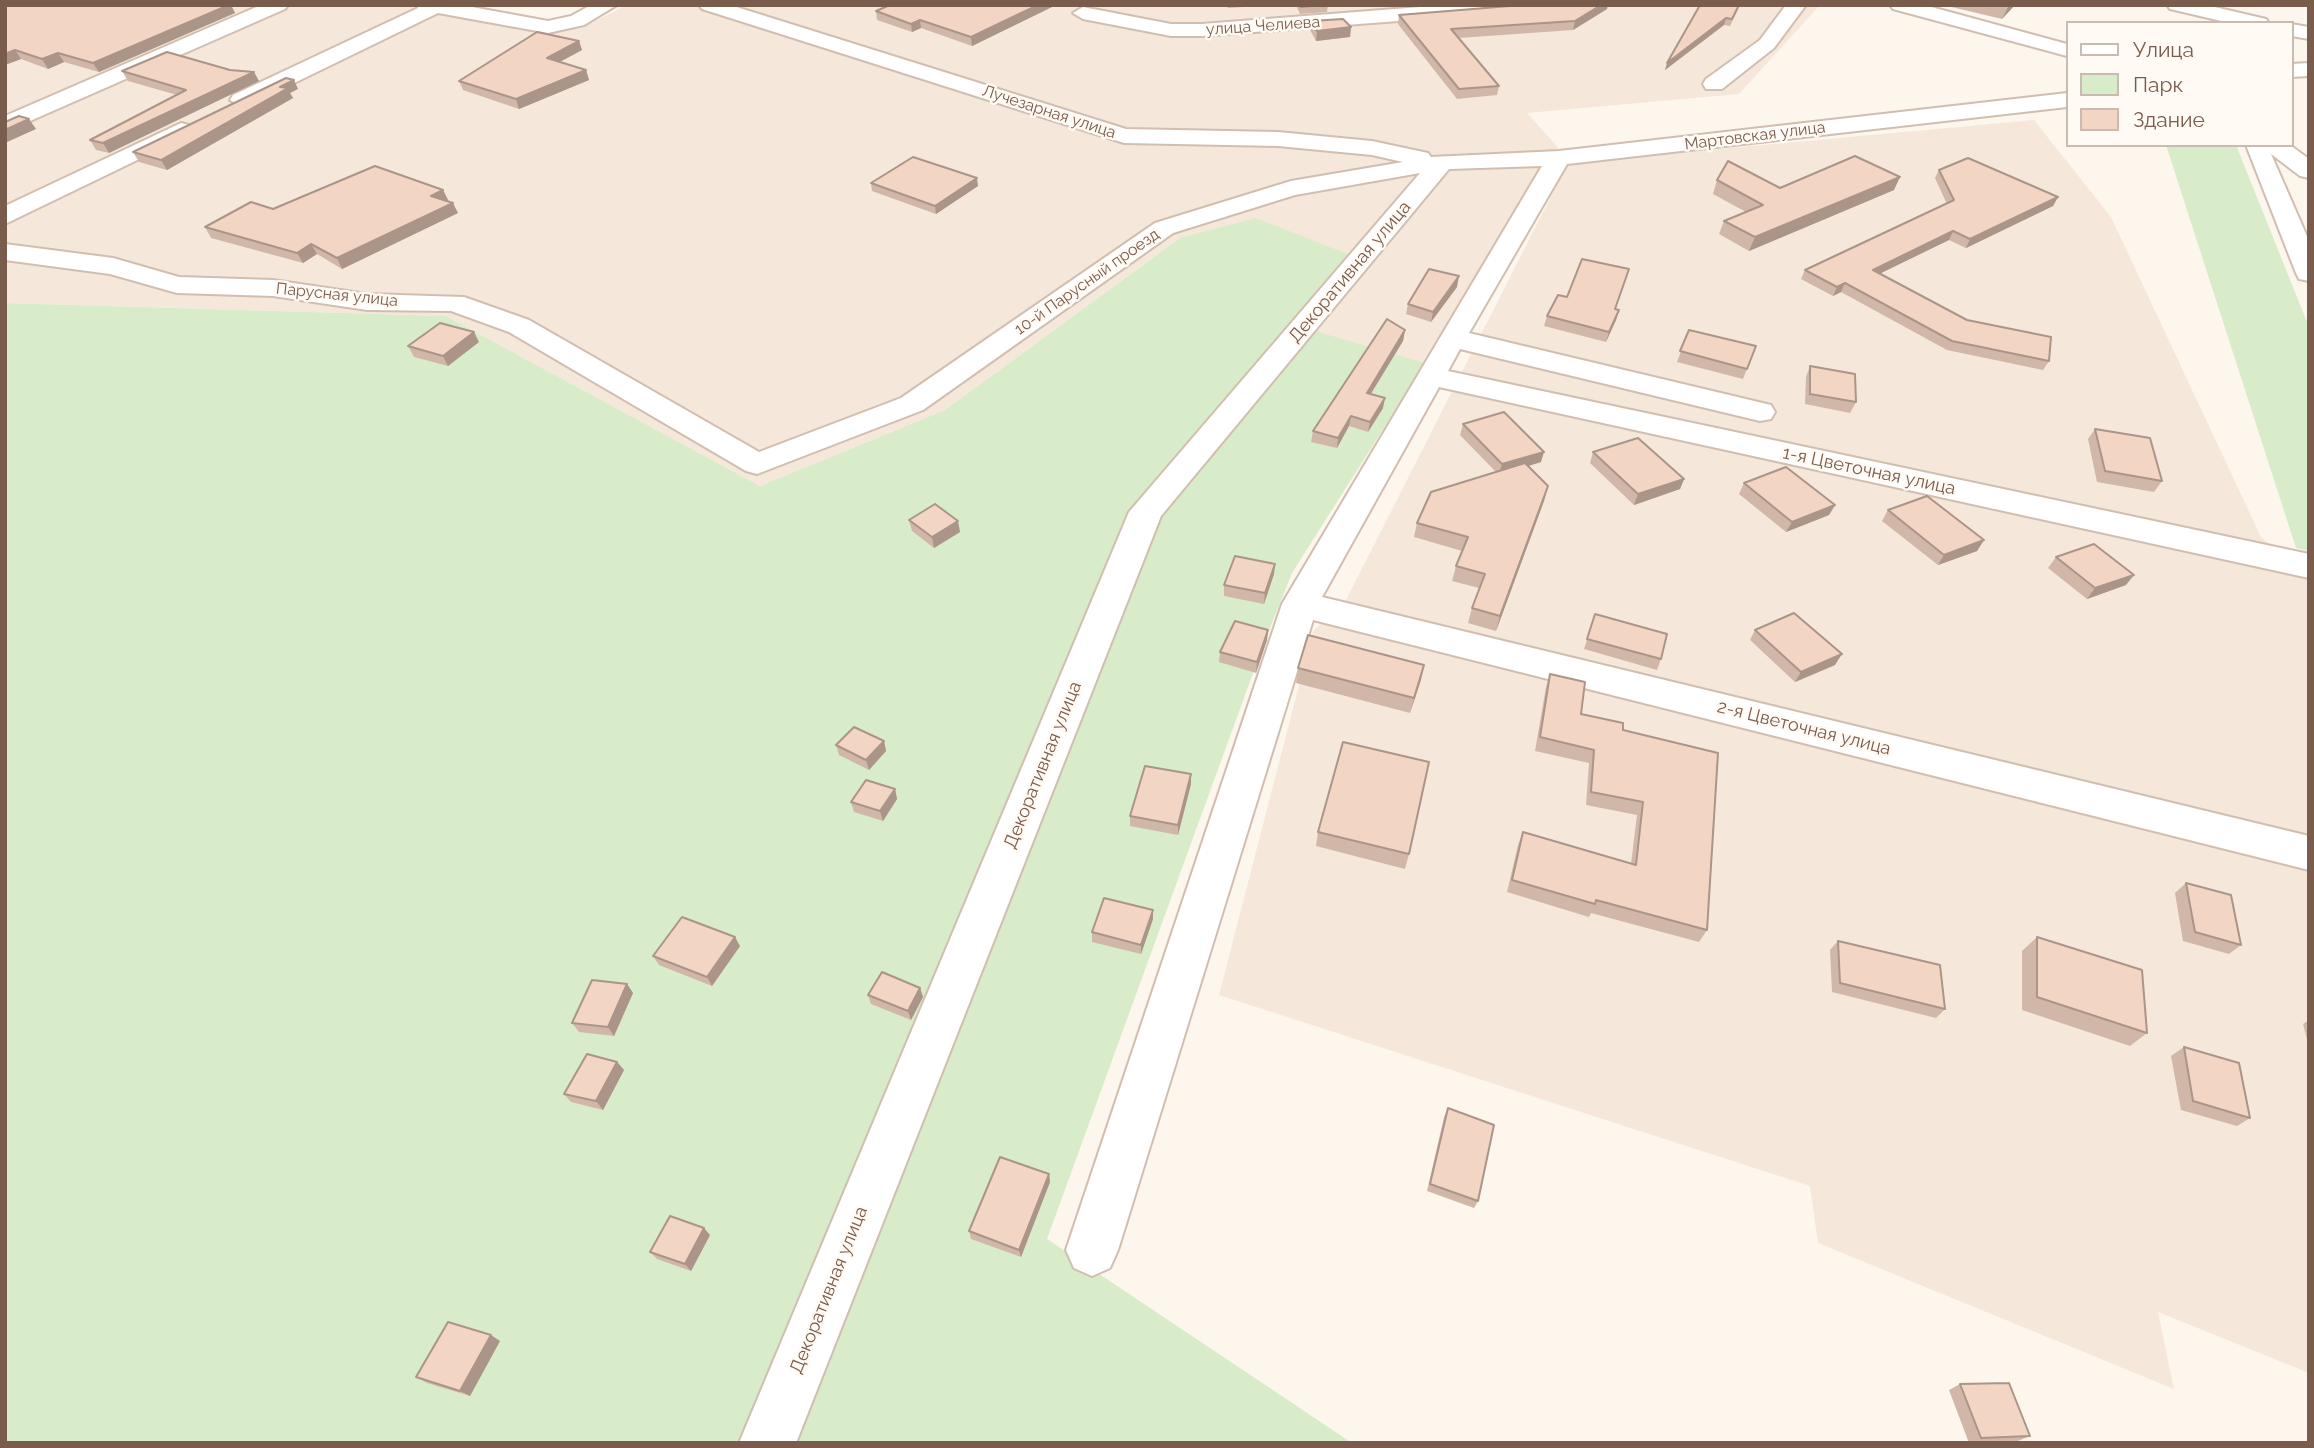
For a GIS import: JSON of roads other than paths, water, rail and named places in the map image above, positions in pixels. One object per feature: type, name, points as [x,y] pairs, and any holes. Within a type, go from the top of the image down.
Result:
[{"type":"street","points":[[5,125],[278,5]]},
{"type":"street","points":[[5,216],[430,6],[548,27],[577,21],[607,5]]},
{"type":"street","name":"Лучезарная улица","points":[[709,5],[1125,136],[1278,139],[1372,148],[1443,162]]},
{"type":"street","name":"улица Челиева","points":[[1083,13],[1171,30],[1202,30],[1530,5]]},
{"type":"street","points":[[1714,84],[1767,44],[1796,5]]},
{"type":"street","points":[[1900,5],[2066,50]]},
{"type":"street","points":[[2177,5],[2250,21]]},
{"type":"street","name":"Мартовская улица","points":[[1443,162],[1559,158],[2066,100]]},
{"type":"street","points":[[2258,147],[2309,273]]},
{"type":"street","points":[[2277,147],[2309,171]]},
{"type":"street","points":[[1092,1250],[1300,604],[1452,338],[1514,239],[1559,158]]},
{"type":"street","name":"10-й Парусный проезд","points":[[757,464],[912,404],[1164,228],[1292,188],[1443,162]]},
{"type":"street","name":"Декоративная улица","points":[[767,1443],[1146,512],[1443,162]]},
{"type":"street","name":"Парусная улица","points":[[5,252],[113,266],[177,285],[272,288],[367,302],[454,303],[519,326],[757,464]]},
{"type":"street","points":[[1452,338],[1760,412]]},
{"type":"street","name":"1-я Цветочная улица","points":[[1430,376],[2309,566]]},
{"type":"street","name":"2-я Цветочная улица","points":[[1300,604],[2309,853]]}]
